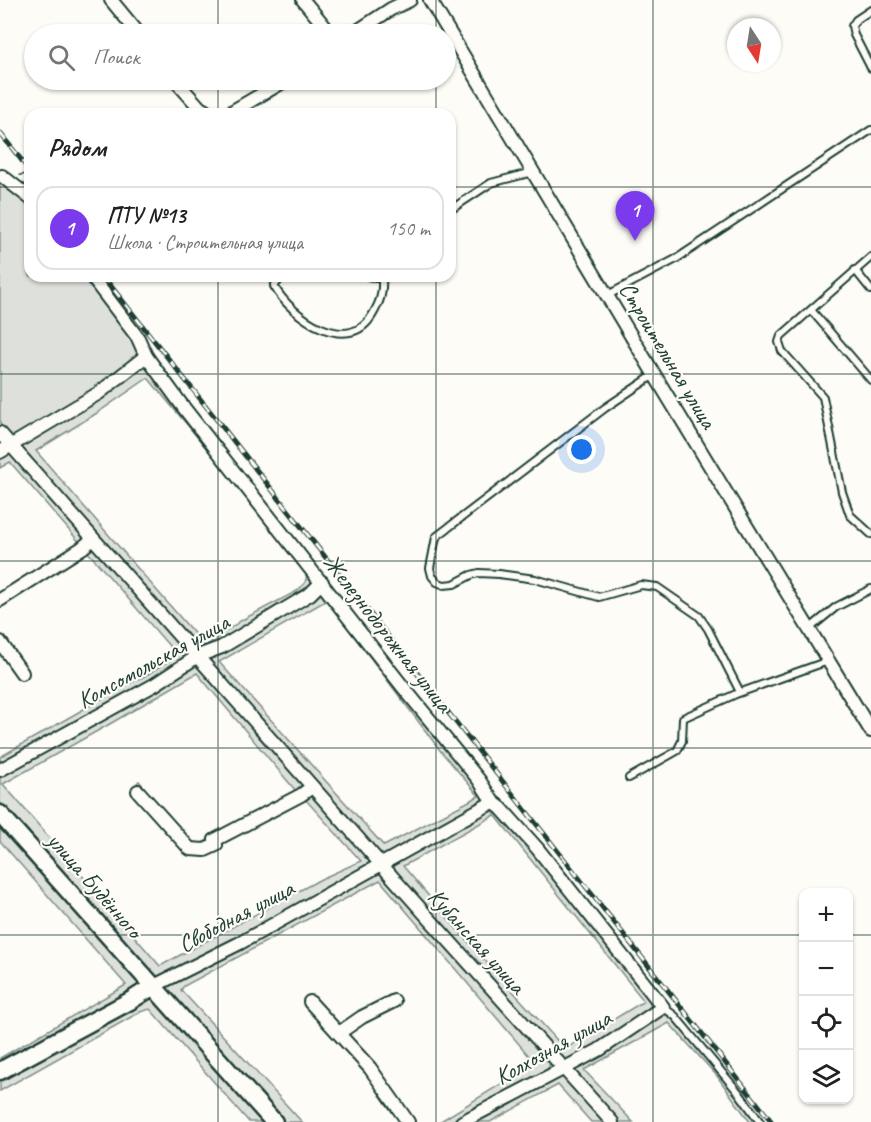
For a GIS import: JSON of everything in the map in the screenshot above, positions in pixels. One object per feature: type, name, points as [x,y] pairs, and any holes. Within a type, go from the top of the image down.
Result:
[{"type":"street","points":[[111,0],[131,24]]},
{"type":"street","points":[[303,0],[323,24]]},
{"type":"street","points":[[368,24],[410,0]]},
{"type":"street","name":"Строительная улица","points":[[430,0],[444,24]]},
{"type":"street","name":"Строительная улица","points":[[456,43],[809,629],[866,713],[871,731]]},
{"type":"street","points":[[184,90],[200,108]]},
{"type":"street","points":[[238,108],[269,90]]},
{"type":"street","points":[[2,176],[24,193]]},
{"type":"street","name":"Железнодорожная улица","points":[[96,282],[138,338],[146,356],[184,408],[479,780],[493,802],[537,848],[663,1006]]},
{"type":"street","points":[[0,452],[99,393],[146,356]]},
{"type":"street","name":"Кубанская улица","points":[[0,433],[312,787],[612,1122]]},
{"type":"street","points":[[0,600],[93,539]]},
{"type":"street","name":"Комсомольская улица","points":[[0,770],[154,685],[198,656],[222,646],[310,594],[322,582]]},
{"type":"street","points":[[0,642],[22,673]]},
{"type":"street","points":[[138,791],[190,849],[198,850],[216,845],[216,840],[312,787]]},
{"type":"street","name":"Свободная улица","points":[[0,1071],[152,987],[240,943],[493,802]]},
{"type":"street","name":"улица Будённого","points":[[0,814],[274,1122]]},
{"type":"street","points":[[339,1033],[362,1017],[394,1001]]},
{"type":"street","points":[[310,1002],[370,1068],[408,1122]]},
{"type":"street","name":"Колхозная улица","points":[[462,1122],[599,1050],[663,1006]]},
{"type":"lane","points":[[871,10],[856,20],[852,26],[854,35],[871,68]]},
{"type":"lane","points":[[608,295],[676,259],[871,130]]},
{"type":"lane","points":[[456,206],[491,183],[533,172]]},
{"type":"lane","points":[[871,257],[782,336],[779,342],[782,351],[823,397],[842,492],[850,515],[871,534]]},
{"type":"lane","points":[[855,270],[871,290]]},
{"type":"lane","points":[[278,282],[274,286],[281,299],[323,330],[332,332],[353,332],[368,323],[383,292],[384,282]]},
{"type":"lane","points":[[811,310],[871,380]]},
{"type":"lane","points":[[654,374],[605,408],[436,537],[430,562],[432,576],[444,585],[454,584],[479,573],[499,574],[535,579],[599,597],[641,585],[657,587],[686,606],[704,622],[740,692]]},
{"type":"lane","points":[[809,629],[836,607],[871,589]]},
{"type":"lane","points":[[629,778],[677,751],[682,741],[683,718],[740,692],[828,660]]},
{"type":"lane","points":[[663,1006],[675,1016],[760,1122]]},
{"type":"shaded area","points":[[0,180],[24,198],[24,282],[93,282],[136,339],[141,353],[97,390],[14,441],[0,424]]},
{"type":"shaded area","points":[[146,367],[154,372],[314,579],[312,585],[301,594],[203,652],[195,648],[20,449],[23,443],[135,370]],"holes":[[[148,378],[240,488],[307,575],[305,583],[297,591],[242,620],[205,646],[36,451]]]},
{"type":"shaded area","points":[[9,452],[184,648],[183,659],[169,671],[0,766],[0,757],[145,676],[177,655],[10,462],[0,468],[0,457]]},
{"type":"shaded area","points":[[321,588],[482,793],[482,801],[477,807],[382,860],[211,664],[211,658],[216,652]],"holes":[[[327,600],[439,749],[479,796],[384,846],[219,662]]]},
{"type":"shaded area","points":[[196,662],[307,787],[203,847],[197,848],[190,844],[137,783],[139,781],[160,808],[197,846],[296,791],[197,673],[3,784],[160,966],[321,879],[361,861],[304,798],[314,795],[373,863],[232,941],[160,977],[153,977],[0,802],[0,775],[167,682]]},
{"type":"shaded area","points":[[491,806],[501,811],[650,999],[650,1009],[594,1048],[564,1062],[386,864]],"holes":[[[495,815],[644,1001],[565,1049],[403,866]]]},
{"type":"shaded area","points":[[0,821],[144,985],[0,1067],[0,1058],[126,985],[0,841]]},
{"type":"shaded area","points":[[379,870],[550,1062],[549,1067],[542,1074],[450,1122],[439,1122],[535,1063],[380,880],[184,986],[181,990],[302,1122],[282,1122],[167,992],[168,985]]},
{"type":"shaded area","points":[[146,996],[154,997],[268,1122],[249,1122],[150,1009],[140,1012],[0,1091],[0,1077]]},
{"type":"shaded area","points":[[660,1012],[684,1030],[698,1045],[758,1122],[750,1122],[717,1076],[669,1023],[584,1070],[633,1122],[617,1122],[574,1074],[573,1068]]},
{"type":"shaded area","points":[[562,1075],[606,1122],[591,1122],[558,1085],[490,1122],[469,1122]]},
{"type":"railway","points":[[0,133],[24,163]]},
{"type":"railway","points":[[108,282],[772,1122]]},
{"type":"place","name":"ПТУ №13","points":[[635,241]]}]
